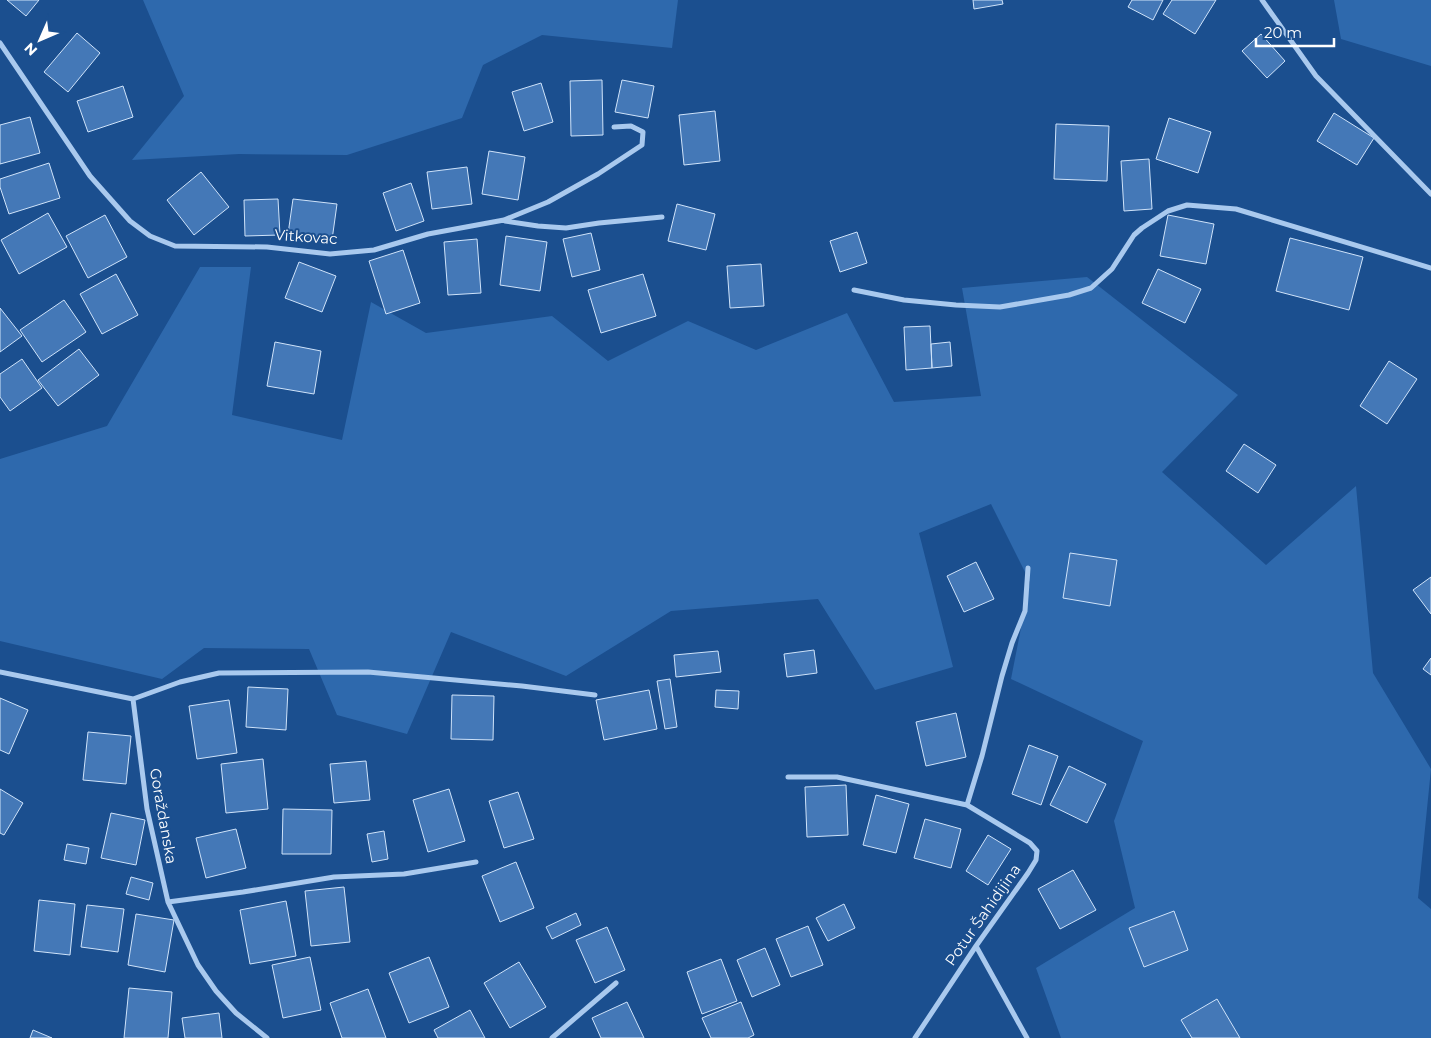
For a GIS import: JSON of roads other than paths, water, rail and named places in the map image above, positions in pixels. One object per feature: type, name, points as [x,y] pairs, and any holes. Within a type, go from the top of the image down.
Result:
[{"type":"street","points":[[1262,0],[1316,76],[1431,194]]},
{"type":"street","name":"Vitkovac","points":[[0,43],[90,176],[130,221],[150,236],[175,246],[267,247],[330,254],[374,250],[428,234],[504,220],[548,202],[598,174],[642,145],[643,132],[631,126],[614,128]]},
{"type":"street","points":[[854,290],[904,300],[1000,307],[1069,295],[1091,288],[1112,269],[1134,235],[1151,221],[1168,211],[1187,205],[1236,209],[1431,268]]},
{"type":"street","points":[[504,220],[538,226],[566,228],[599,222],[662,217]]},
{"type":"street","points":[[967,805],[982,756],[1002,676],[1024,611],[1028,568]]},
{"type":"street","points":[[0,672],[133,699],[180,682],[219,673],[368,672],[512,685],[595,695]]},
{"type":"street","name":"Goraždanska","points":[[133,699],[147,809],[168,902],[198,965],[216,991],[236,1013],[267,1038]]},
{"type":"street","name":"Potur Šahidijina","points":[[788,777],[837,777],[967,805],[1030,843],[1036,851],[1036,860],[915,1038]]},
{"type":"street","points":[[168,902],[334,877],[404,874],[476,862]]},
{"type":"street","points":[[976,946],[1028,1038]]},
{"type":"street","points":[[552,1038],[616,983]]}]
